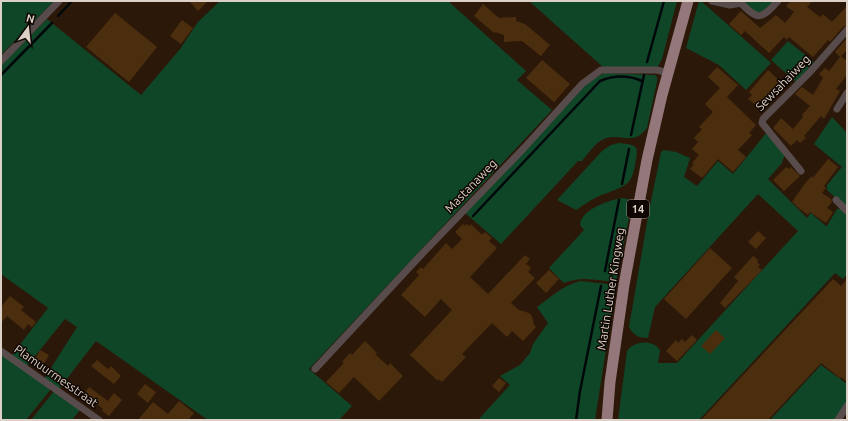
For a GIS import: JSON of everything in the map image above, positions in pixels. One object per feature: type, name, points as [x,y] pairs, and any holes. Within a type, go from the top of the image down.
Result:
[{"type":"main road","name":"Martin Luther Kingweg","points":[[607,420],[610,382],[624,285],[647,160],[668,73],[688,1]]},
{"type":"street","points":[[1,61],[59,1]]},
{"type":"street","points":[[712,1],[730,5],[740,2],[751,12],[761,16],[766,14],[778,1]]},
{"type":"street","name":"Sewsahaiweg","points":[[801,171],[762,123],[763,119],[811,71],[847,30]]},
{"type":"street","name":"Mastanaweg","points":[[315,370],[419,256],[524,148],[582,84],[601,70],[657,70],[668,73]]},
{"type":"street","points":[[837,109],[847,93]]},
{"type":"street","points":[[836,200],[847,211]]},
{"type":"street","name":"Plamuurmesstraat","points":[[1,351],[99,420]]},
{"type":"street","points":[[838,420],[847,406]]},
{"type":"green space","points":[[1,1],[54,1],[1,55]]},
{"type":"green space","points":[[220,1],[448,1],[526,71],[517,80],[552,110],[309,369],[352,406],[339,420],[208,420],[96,341],[59,389],[44,379],[77,327],[65,319],[27,366],[12,355],[48,308],[1,274],[1,65],[47,19],[141,95],[180,49],[198,22]]},
{"type":"green space","points":[[529,1],[677,1],[662,59],[658,66],[654,68],[603,67]]},
{"type":"green space","points":[[699,1],[701,1],[771,63],[746,90],[719,65],[686,48]]},
{"type":"green space","points":[[742,1],[776,1],[767,11],[756,13]]},
{"type":"green space","points":[[788,41],[814,62],[796,82],[771,60]]},
{"type":"green space","points":[[604,73],[655,75],[657,77],[647,128],[637,137],[610,137],[598,142],[582,161],[578,161],[501,244],[464,212],[584,85]]},
{"type":"green space","points":[[832,117],[847,133],[847,208],[827,190],[827,185],[842,167],[814,144]]},
{"type":"green space","points":[[767,132],[785,153],[782,163],[768,179],[807,218],[811,213],[827,226],[837,209],[842,209],[847,214],[847,274],[843,279],[835,273],[699,420],[618,420],[627,351],[638,343],[648,343],[657,346],[660,350],[658,363],[677,363],[798,231],[758,194],[655,307],[648,338],[637,336],[629,327],[661,152],[664,150],[676,152],[690,158],[684,177],[697,186],[718,161],[733,174]]},
{"type":"green space","points":[[619,143],[634,146],[637,150],[633,172],[627,183],[595,198],[576,210],[557,200],[603,150],[611,145]]},
{"type":"green space","points":[[622,198],[628,199],[632,203],[616,282],[577,279],[564,283],[549,268],[584,230],[580,225],[585,214],[597,206]]},
{"type":"green space","points":[[581,281],[616,285],[595,420],[478,420],[510,385],[500,376],[520,365],[530,353],[533,344],[548,323],[537,307],[568,285]]},
{"type":"green space","points":[[1,354],[51,389],[26,420],[1,420]]},
{"type":"green space","points":[[821,365],[847,384],[847,402],[835,420],[770,420]]},
{"type":"green space","points":[[54,391],[80,410],[72,420],[31,420]]},
{"type":"building","points":[[189,1],[208,1],[198,11]]},
{"type":"building","points":[[791,1],[812,1],[807,7],[820,17],[823,14],[832,22],[847,6],[847,25],[843,27],[830,42],[828,40],[813,57],[789,37],[787,40],[784,37],[769,53],[745,31],[741,35],[729,24],[741,11],[760,28],[776,15],[785,23],[794,12],[786,6]]},
{"type":"building","points":[[483,4],[499,18],[516,17],[516,21],[525,24],[550,45],[541,56],[522,41],[504,42],[504,35],[494,33],[474,16]]},
{"type":"building","points":[[115,13],[157,47],[129,82],[86,47]]},
{"type":"building","points":[[182,20],[193,28],[181,44],[170,36]]},
{"type":"building","points":[[847,38],[847,50],[841,56],[847,61],[847,75],[836,89],[840,91],[824,119],[821,116],[804,136],[806,138],[800,143],[797,140],[791,146],[773,128],[781,118],[793,129],[803,117],[802,115],[810,106],[795,94],[802,87],[813,95],[823,78],[819,74],[825,68],[829,71],[840,57],[835,52]]},
{"type":"building","points":[[542,60],[570,84],[554,102],[526,78]]},
{"type":"building","points":[[717,67],[738,85],[727,97],[756,125],[749,133],[752,135],[738,150],[746,157],[733,172],[718,159],[702,178],[690,169],[694,164],[692,163],[699,155],[692,149],[698,142],[694,138],[702,129],[699,127],[713,112],[705,104],[720,88],[708,77]]},
{"type":"building","points":[[768,70],[783,84],[763,104],[759,101],[756,105],[748,99],[752,95],[749,92]]},
{"type":"building","points":[[828,159],[838,167],[824,186],[826,188],[822,193],[831,199],[832,202],[827,208],[833,212],[826,223],[810,212],[808,215],[792,202],[806,182],[812,176],[813,178]]},
{"type":"building","points":[[786,167],[789,169],[791,167],[800,176],[784,191],[773,180]]},
{"type":"building","points":[[463,224],[465,226],[467,224],[470,226],[471,224],[482,235],[485,232],[492,238],[489,241],[497,248],[470,277],[488,294],[525,255],[530,259],[526,264],[531,268],[528,272],[535,278],[511,303],[519,310],[529,313],[532,316],[536,327],[523,341],[512,331],[507,337],[492,323],[462,354],[466,357],[442,382],[439,379],[438,381],[410,355],[452,310],[441,299],[425,317],[401,295],[419,275],[416,272],[421,267],[423,269],[446,243],[452,249],[462,239],[455,232]]},
{"type":"building","points":[[758,231],[766,238],[756,249],[748,242]]},
{"type":"building","points":[[710,248],[732,268],[686,319],[664,299]]},
{"type":"building","points":[[753,256],[758,260],[757,262],[760,265],[758,267],[762,270],[725,308],[720,303],[738,281],[734,277]]},
{"type":"building","points":[[549,270],[559,279],[546,293],[536,283]]},
{"type":"building","points":[[833,279],[841,286],[847,279],[847,382],[821,363],[768,420],[701,420]]},
{"type":"building","points":[[10,296],[24,307],[21,310],[36,322],[32,327],[28,324],[24,330],[7,316],[1,323],[1,307]]},
{"type":"building","points":[[716,330],[725,338],[710,354],[701,346]]},
{"type":"building","points":[[692,335],[697,340],[677,361],[666,351],[676,340],[678,343],[682,339],[685,342]]},
{"type":"building","points":[[365,341],[377,353],[375,354],[388,366],[390,363],[403,376],[379,401],[354,377],[339,393],[326,382],[344,363],[342,362],[350,353],[352,355]]},
{"type":"building","points":[[40,350],[49,355],[43,366],[34,361]]},
{"type":"building","points":[[97,360],[108,369],[111,366],[121,376],[114,384],[91,366]]},
{"type":"building","points":[[499,378],[506,383],[499,392],[492,386]]},
{"type":"building","points":[[145,384],[156,392],[148,403],[137,394]]},
{"type":"building","points":[[89,387],[108,401],[114,393],[122,400],[109,416],[102,411],[103,409],[84,394]]},
{"type":"building","points":[[179,401],[194,413],[188,420],[138,420],[153,402],[168,414]]},
{"type":"waterway","points":[[58,16],[72,1]]},
{"type":"waterway","points":[[647,62],[664,1]]},
{"type":"waterway","points":[[1,75],[52,23]]},
{"type":"waterway","points":[[631,135],[644,75]]},
{"type":"waterway","points":[[473,216],[600,81],[621,76],[642,81]]},
{"type":"waterway","points":[[622,184],[629,149]]},
{"type":"waterway","points":[[605,271],[619,200]]},
{"type":"waterway","points":[[576,420],[580,391],[601,286]]}]
